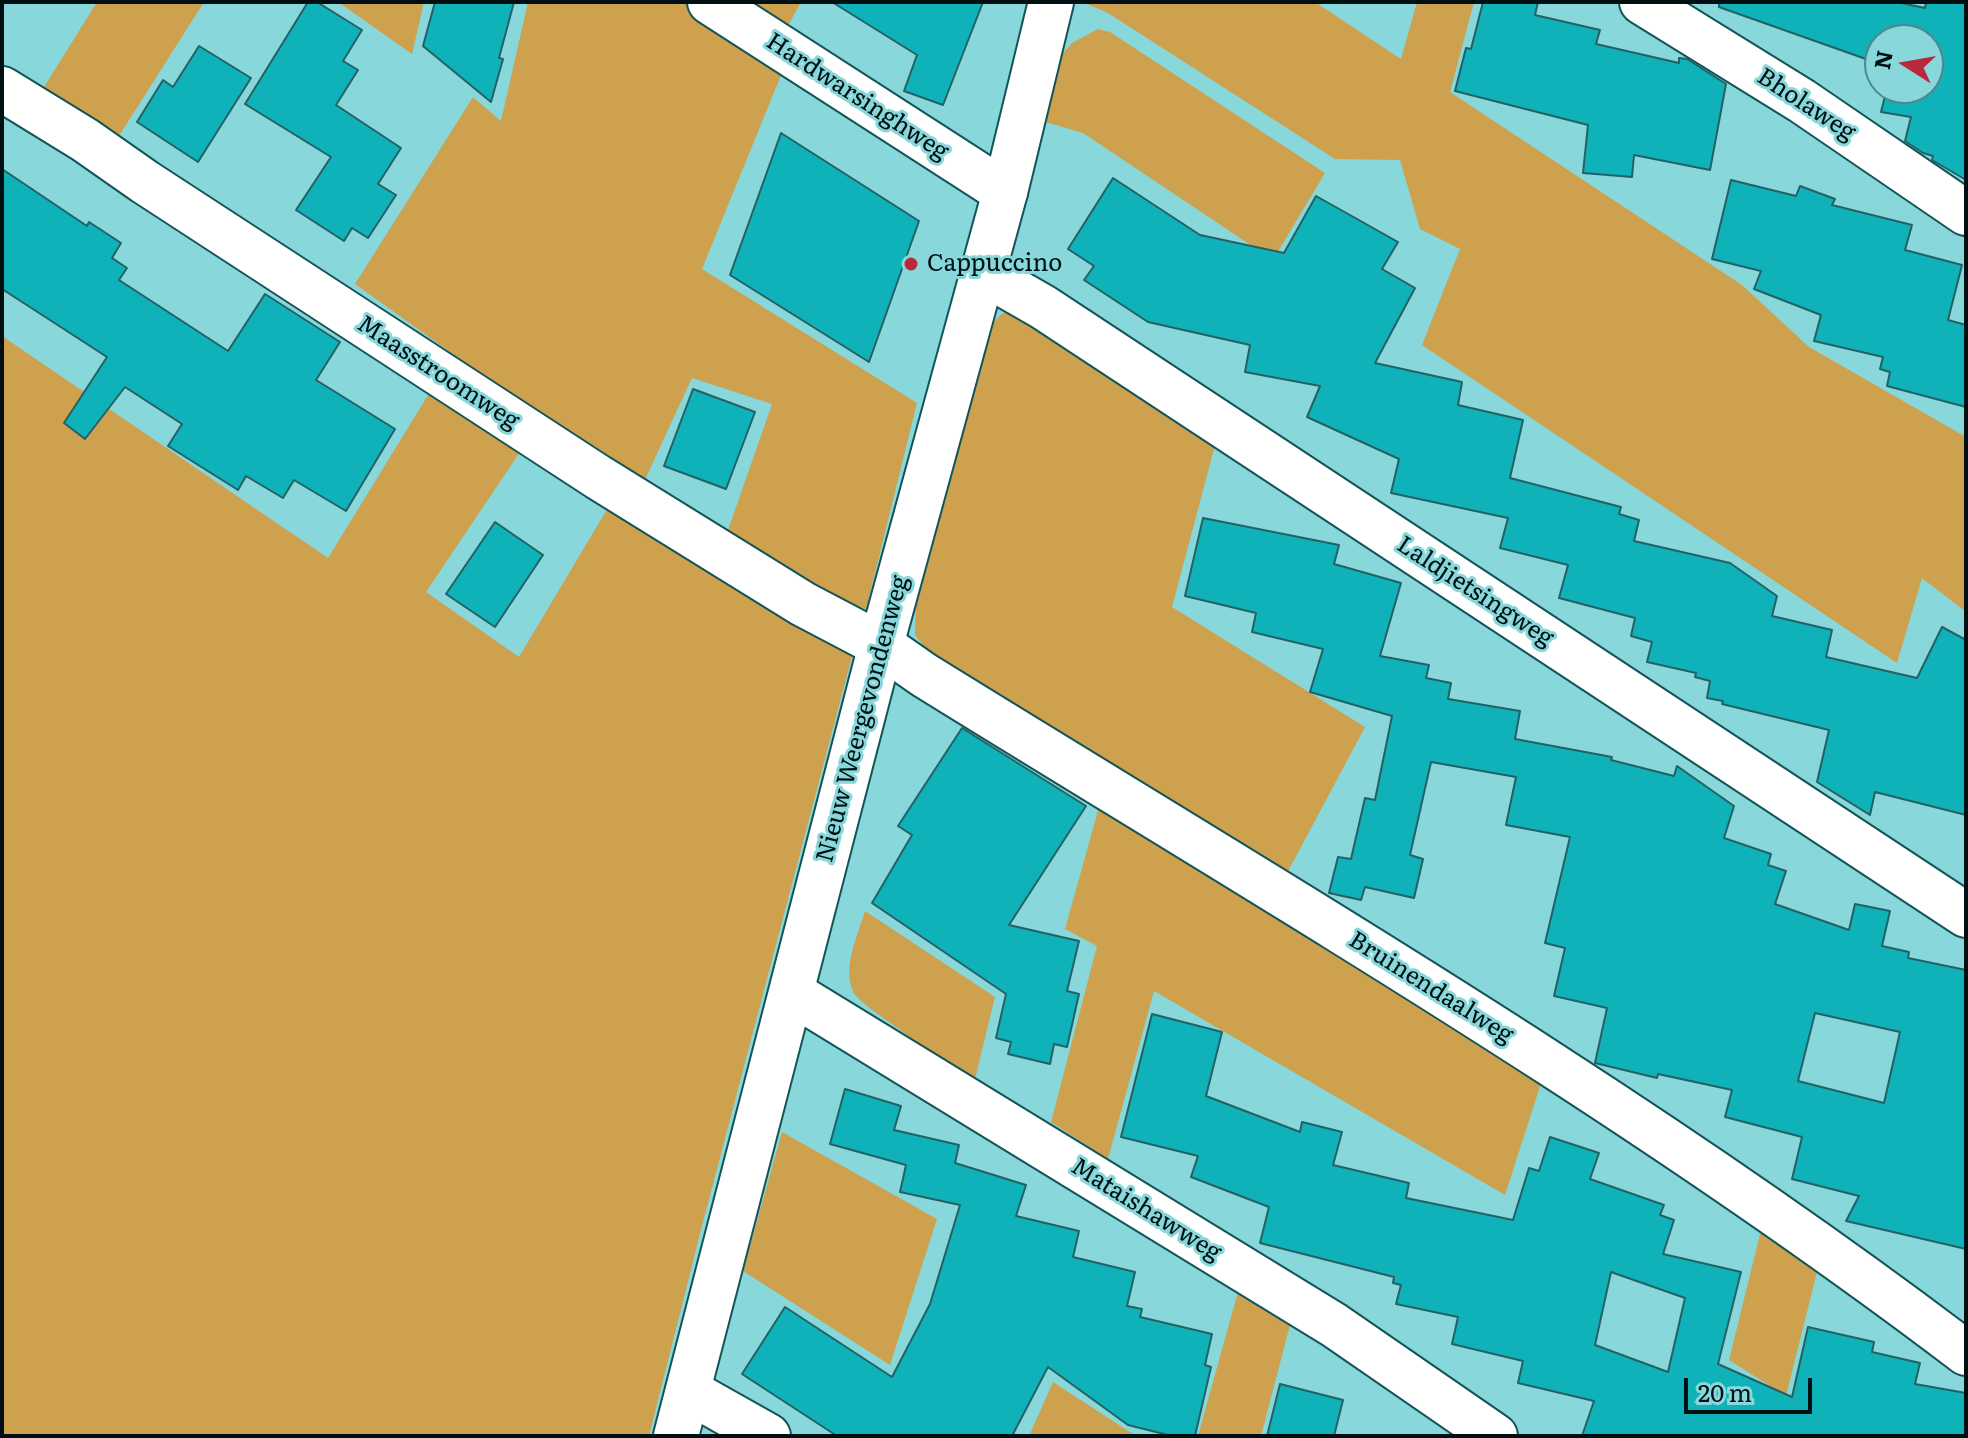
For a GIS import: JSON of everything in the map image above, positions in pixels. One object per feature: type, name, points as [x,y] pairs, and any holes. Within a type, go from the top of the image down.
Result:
[{"type":"street","name":"Hardwarsinghweg","points":[[710,2],[1005,192]]},
{"type":"street","name":"Nieuw Weergevondenweg","points":[[676,1436],[881,645],[1005,192],[1051,2]]},
{"type":"street","name":"Bholaweg","points":[[1642,2],[1802,101],[1966,213]]},
{"type":"street","name":"Maasstroomweg","points":[[2,89],[85,140],[158,191],[598,477],[803,604],[881,645]]},
{"type":"street","name":"Laldjietsingweg","points":[[982,272],[1056,316],[1966,915]]},
{"type":"street","name":"Bruinendaalweg","points":[[881,645],[924,675],[1534,1052],[1857,1270],[1966,1353]]},
{"type":"street","name":"Mataishawweg","points":[[792,993],[1334,1325],[1495,1436]]},
{"type":"street","points":[[688,1391],[768,1436]]},
{"type":"shaded area","points":[[97,2],[204,2],[117,139],[39,95]]},
{"type":"shaded area","points":[[424,2],[412,54],[341,4]]},
{"type":"shaded area","points":[[528,2],[682,2],[784,68],[702,269],[917,403],[866,609],[805,585],[727,533],[772,404],[692,378],[643,484],[563,433],[355,284],[473,97],[501,121]]},
{"type":"shaded area","points":[[735,2],[801,2],[784,33]]},
{"type":"shaded area","points":[[1082,2],[1315,2],[1401,59],[1417,2],[1474,2],[1450,92],[1742,285],[1809,347],[1966,437],[1966,612],[1922,578],[1897,663],[1422,345],[1460,249],[1420,229],[1400,160],[1335,159],[1108,13]]},
{"type":"shaded area","points":[[1098,29],[1110,32],[1325,173],[1273,260],[1083,133],[1042,121],[1062,54],[1072,43]]},
{"type":"shaded area","points":[[1014,310],[1218,434],[1172,607],[1365,727],[1286,875],[926,649],[915,635],[916,597],[990,330],[999,316]]},
{"type":"shaded area","points":[[2,336],[328,558],[433,387],[524,446],[426,592],[519,657],[612,501],[856,641],[649,1436],[2,1436]]},
{"type":"shaded area","points":[[1104,789],[1544,1074],[1505,1195],[1154,991],[1108,1159],[1051,1122],[1097,946],[1065,929]]},
{"type":"shaded area","points":[[865,911],[995,997],[974,1083],[868,1007],[854,993],[850,984],[850,963]]},
{"type":"shaded area","points":[[782,1132],[937,1219],[890,1365],[743,1271]]},
{"type":"shaded area","points":[[1763,1222],[1820,1260],[1786,1396],[1729,1360]]},
{"type":"shaded area","points":[[1239,1288],[1291,1321],[1261,1436],[1198,1436]]},
{"type":"shaded area","points":[[1053,1382],[1136,1436],[1029,1436]]},
{"type":"building","points":[[308,2],[317,2],[362,30],[343,61],[358,70],[336,105],[401,148],[378,184],[396,195],[368,238],[352,228],[344,241],[296,210],[331,157],[245,104]]},
{"type":"building","points":[[435,2],[514,2],[491,102],[423,46]]},
{"type":"building","points":[[832,2],[983,2],[943,105],[904,91],[917,55]]},
{"type":"building","points":[[1483,2],[1538,2],[1535,15],[1600,30],[1596,44],[1679,63],[1679,58],[1687,59],[1726,84],[1710,170],[1634,155],[1632,177],[1583,173],[1588,125],[1455,91],[1466,48],[1471,49]]},
{"type":"building","points":[[1719,2],[1897,2],[1925,8],[1926,2],[1966,2],[1966,180],[1932,160],[1933,156],[1905,141],[1911,117],[1881,112],[1883,104],[1944,104],[1944,24],[1864,24],[1864,58],[1719,7]]},
{"type":"building","points":[[199,46],[251,78],[198,162],[137,122],[163,80],[173,87]]},
{"type":"building","points":[[781,133],[919,221],[869,362],[730,275]]},
{"type":"building","points":[[2,169],[87,226],[89,222],[121,243],[112,258],[127,268],[119,280],[228,351],[265,294],[340,342],[316,380],[395,429],[346,511],[294,480],[283,498],[246,476],[238,490],[168,446],[182,424],[125,387],[85,439],[64,423],[107,357],[2,289]]},
{"type":"building","points":[[1113,178],[1200,235],[1284,253],[1316,196],[1398,242],[1382,269],[1415,288],[1375,363],[1462,382],[1458,405],[1523,420],[1510,478],[1621,507],[1619,514],[1639,520],[1634,541],[1730,563],[1777,596],[1772,616],[1832,630],[1826,657],[1917,678],[1942,627],[1966,640],[1966,815],[1875,792],[1870,815],[1817,782],[1829,730],[1722,704],[1723,701],[1707,698],[1710,681],[1695,677],[1696,673],[1647,662],[1652,642],[1631,636],[1635,618],[1559,598],[1568,565],[1500,548],[1508,518],[1391,493],[1399,459],[1307,417],[1320,386],[1245,372],[1250,345],[1148,322],[1084,280],[1094,266],[1068,249]]},
{"type":"building","points":[[1731,180],[1796,196],[1800,186],[1835,199],[1832,205],[1912,225],[1905,250],[1962,265],[1948,320],[1966,325],[1966,407],[1887,386],[1890,372],[1880,369],[1883,357],[1814,341],[1821,315],[1754,289],[1761,271],[1712,259]]},
{"type":"building","points":[[693,389],[755,412],[726,489],[664,466]]},
{"type":"building","points":[[1203,518],[1339,545],[1334,564],[1401,583],[1380,656],[1429,665],[1426,678],[1451,683],[1448,699],[1520,711],[1515,739],[1612,757],[1611,760],[1674,776],[1677,766],[1734,806],[1724,838],[1771,854],[1768,865],[1786,871],[1775,904],[1849,930],[1855,904],[1890,911],[1882,946],[1909,952],[1908,958],[1966,970],[1966,1249],[1846,1221],[1859,1196],[1792,1179],[1802,1137],[1725,1117],[1732,1090],[1658,1074],[1657,1078],[1595,1063],[1607,1008],[1554,996],[1565,948],[1545,943],[1570,837],[1506,825],[1516,777],[1431,762],[1410,855],[1423,859],[1414,898],[1365,887],[1361,900],[1329,893],[1338,857],[1351,859],[1365,798],[1375,800],[1392,716],[1310,692],[1323,649],[1252,632],[1256,613],[1185,596]],"holes":[[[1815,1013],[1900,1032],[1884,1103],[1798,1081]]]},
{"type":"building","points":[[495,522],[543,555],[495,627],[446,594]]},
{"type":"building","points":[[962,728],[1086,806],[1009,925],[1079,941],[1067,991],[1079,994],[1067,1047],[1054,1044],[1050,1064],[1008,1054],[1011,1042],[996,1038],[1006,994],[872,903],[912,835],[898,826]]},
{"type":"building","points":[[1152,1014],[1222,1032],[1206,1096],[1300,1132],[1302,1122],[1342,1132],[1333,1165],[1409,1183],[1406,1198],[1513,1220],[1529,1168],[1539,1171],[1550,1137],[1599,1153],[1590,1179],[1664,1205],[1660,1215],[1674,1220],[1663,1254],[1741,1272],[1718,1364],[1792,1397],[1808,1327],[1874,1342],[1872,1352],[1920,1363],[1915,1384],[1966,1393],[1966,1436],[1582,1436],[1594,1401],[1518,1383],[1523,1361],[1452,1344],[1458,1317],[1396,1304],[1401,1285],[1393,1283],[1394,1277],[1260,1243],[1269,1207],[1191,1177],[1198,1156],[1121,1137]],"holes":[[[1611,1272],[1685,1298],[1668,1372],[1595,1345]]]},
{"type":"building","points":[[845,1089],[901,1106],[894,1130],[959,1145],[955,1163],[1026,1185],[1016,1216],[1079,1231],[1073,1257],[1135,1272],[1127,1306],[1142,1309],[1140,1317],[1212,1334],[1205,1365],[1211,1367],[1195,1436],[1172,1436],[1128,1425],[1048,1367],[1012,1436],[837,1436],[742,1374],[785,1307],[892,1377],[930,1304],[960,1205],[900,1192],[906,1165],[830,1144]]},
{"type":"building","points":[[1280,1384],[1343,1400],[1334,1436],[1267,1436]]},
{"type":"place","name":"Cappuccino","points":[[911,264]]}]
